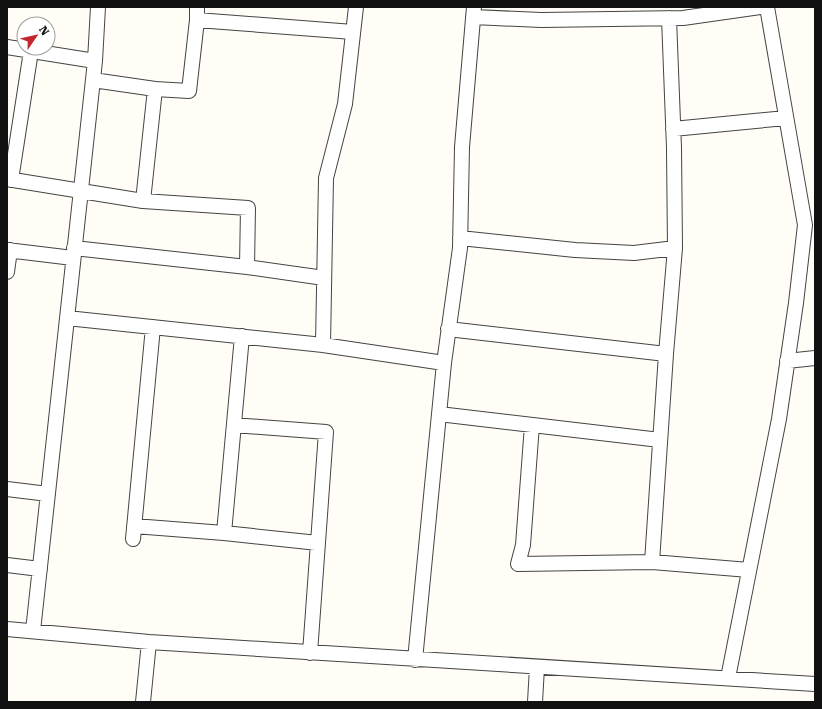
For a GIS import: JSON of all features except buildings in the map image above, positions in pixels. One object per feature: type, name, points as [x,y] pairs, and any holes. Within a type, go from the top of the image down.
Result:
[{"type":"street","points":[[33,632],[95,61],[98,7]]},
{"type":"street","points":[[323,345],[326,178],[345,104],[356,7]]},
{"type":"street","points":[[415,660],[438,414],[448,329],[460,248],[462,147],[474,12],[541,20],[683,18],[760,7]]},
{"type":"street","points":[[728,678],[777,427],[787,361],[809,248],[767,7]]},
{"type":"street","points":[[93,80],[154,89],[189,92],[197,14],[353,32]]},
{"type":"street","points":[[652,562],[666,354],[675,248],[669,18]]},
{"type":"street","points":[[56,55],[95,61]]},
{"type":"street","points":[[30,56],[12,141],[9,180],[143,201],[248,208],[247,267]]},
{"type":"street","points":[[143,201],[154,89]]},
{"type":"street","points":[[673,129],[786,118]]},
{"type":"street","points":[[460,238],[597,252],[634,253],[675,248]]},
{"type":"street","points":[[7,272],[8,250],[74,253],[247,267],[324,278]]},
{"type":"street","points":[[67,318],[323,345],[444,363]]},
{"type":"street","points":[[152,327],[133,533],[224,533],[318,543]]},
{"type":"street","points":[[448,329],[666,354]]},
{"type":"street","points":[[224,533],[242,336]]},
{"type":"street","points":[[787,361],[815,358]]},
{"type":"street","points":[[438,414],[660,440]]},
{"type":"street","points":[[234,425],[326,432],[310,653]]},
{"type":"street","points":[[532,425],[523,545],[518,564],[652,562],[749,570]]},
{"type":"street","points":[[7,489],[48,494]]},
{"type":"street","points":[[7,566],[40,569]]},
{"type":"street","points":[[7,629],[149,642],[310,653],[815,684]]},
{"type":"street","points":[[143,702],[149,642]]},
{"type":"street","points":[[535,702],[537,666]]}]
